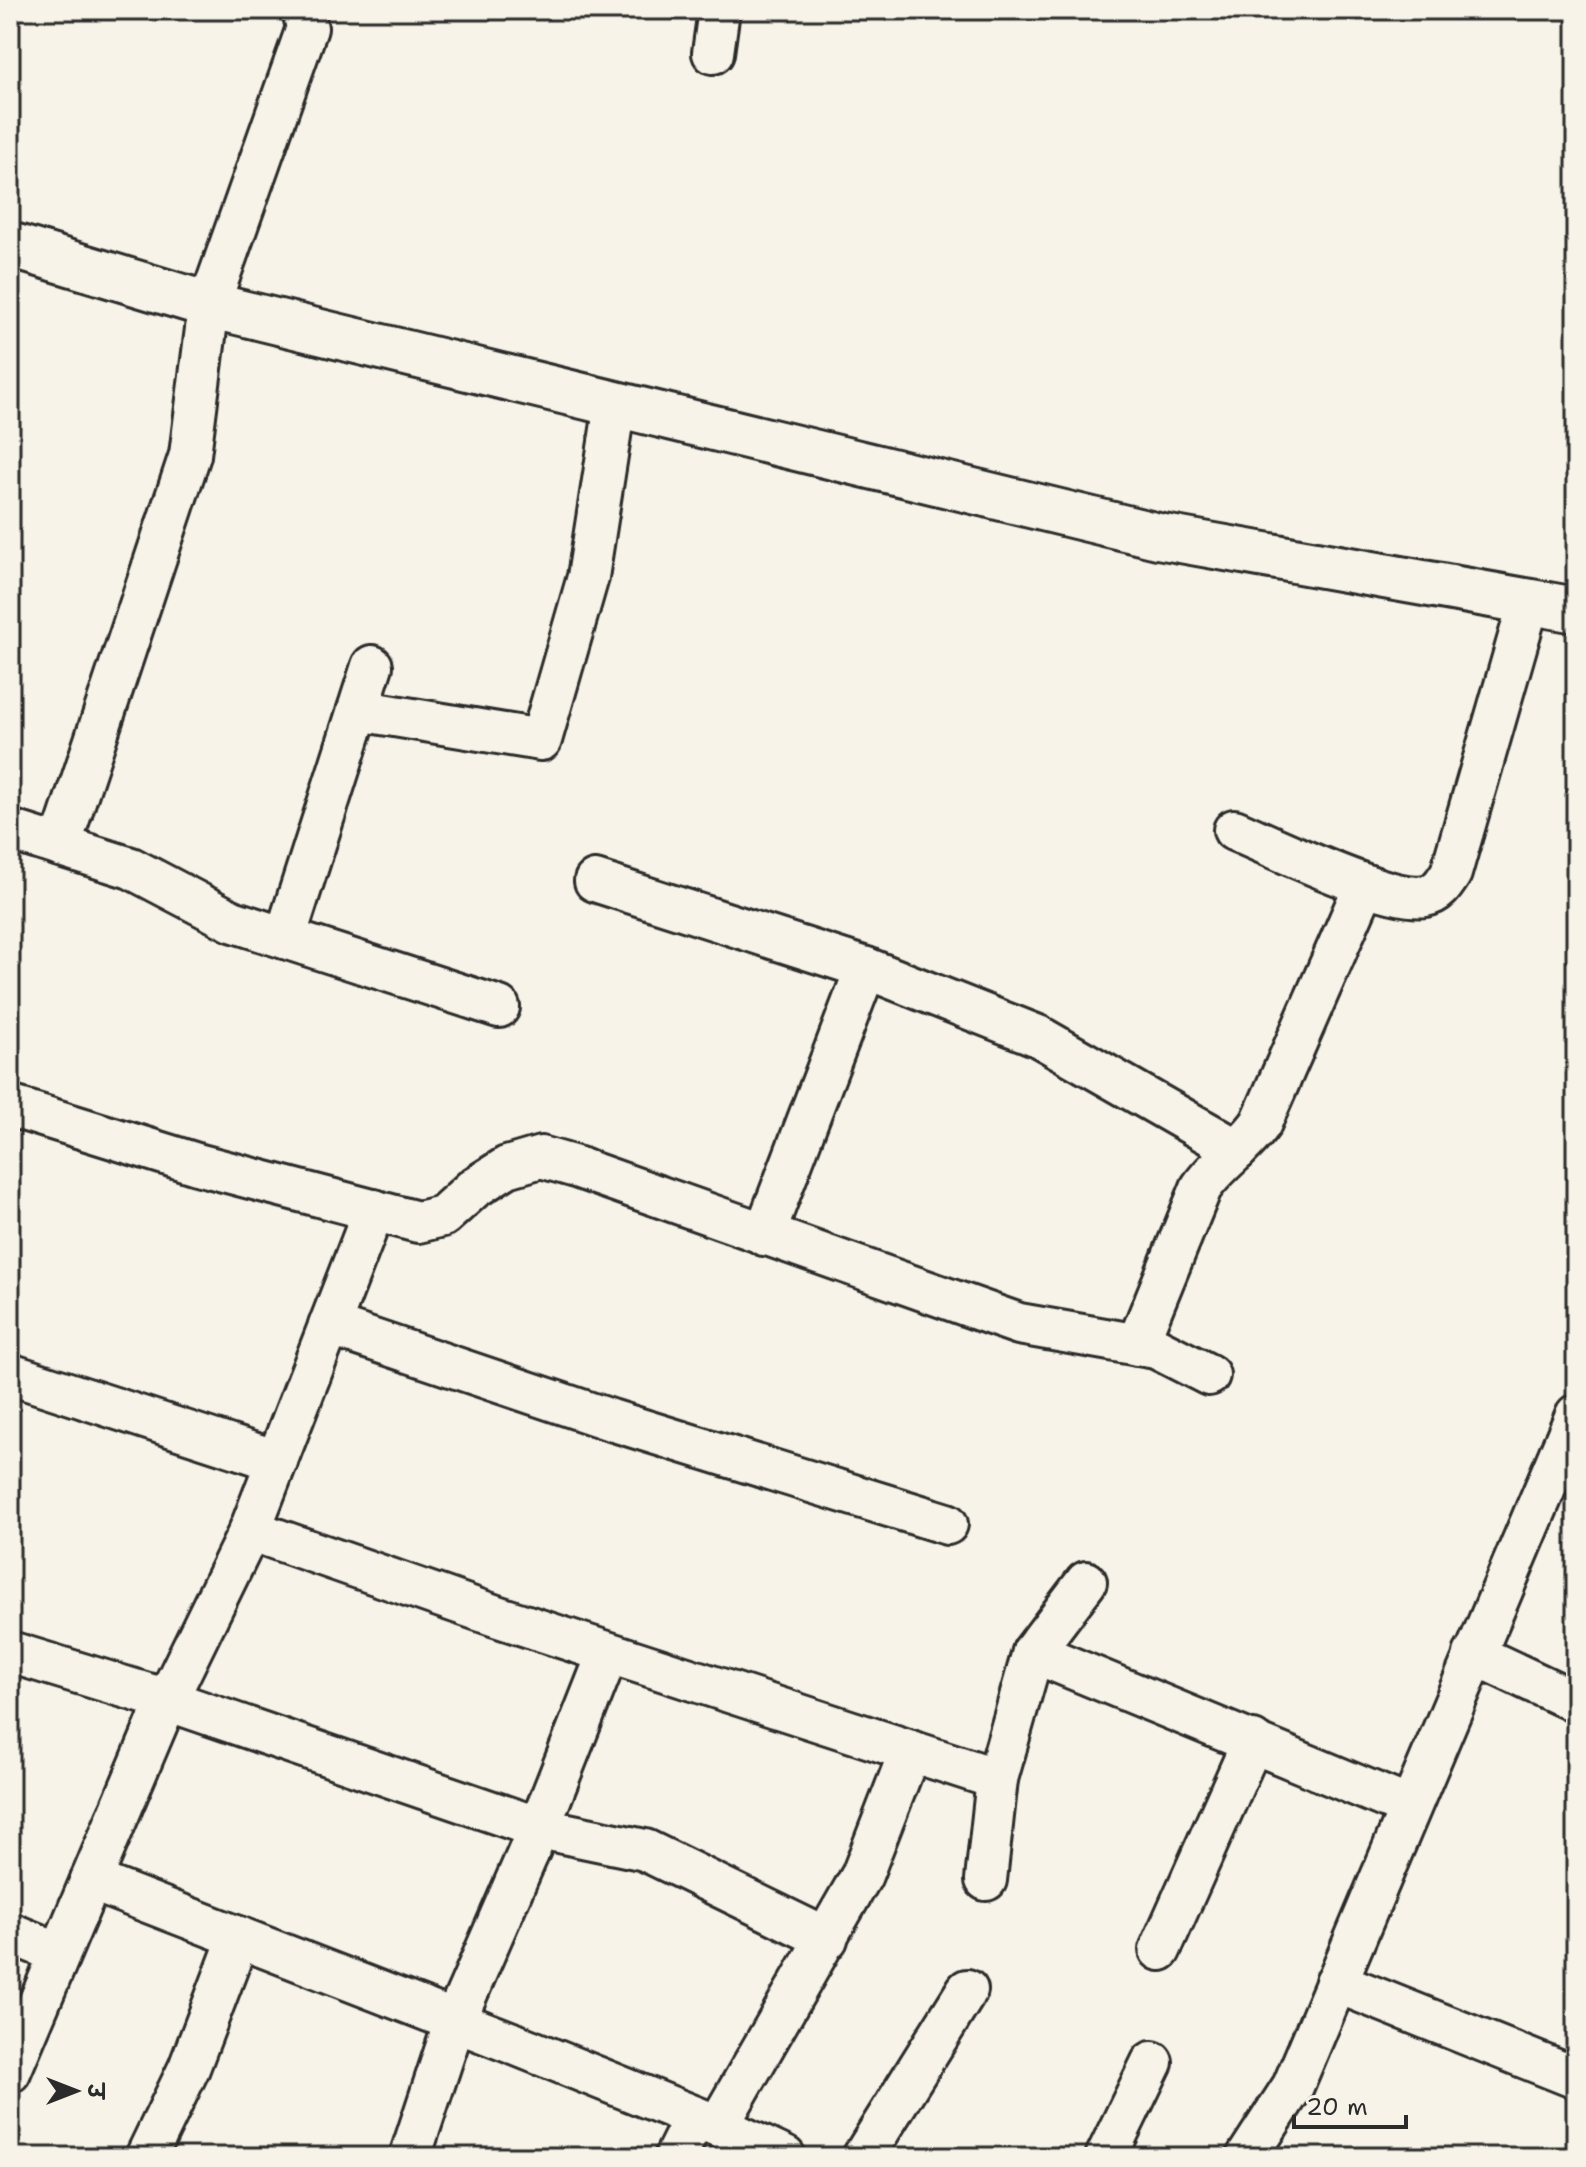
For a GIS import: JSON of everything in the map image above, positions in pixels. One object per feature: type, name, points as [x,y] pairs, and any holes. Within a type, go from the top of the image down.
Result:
[{"type":"street","points":[[60,846],[190,455],[209,305],[307,28],[303,10]]},
{"type":"street","points":[[713,53],[719,10]]},
{"type":"street","points":[[10,245],[209,305],[1158,536],[1576,610]]},
{"type":"street","points":[[358,710],[541,740],[588,577],[615,404]]},
{"type":"street","points":[[1234,830],[1365,885],[1410,897],[1427,896],[1440,890],[1451,873],[1529,602]]},
{"type":"street","points":[[285,938],[372,666]]},
{"type":"street","points":[[10,830],[131,868],[232,921],[499,1007]]},
{"type":"street","points":[[595,881],[866,968],[1038,1036],[1237,1150]]},
{"type":"street","points":[[1137,1345],[1201,1188],[1213,1171],[1250,1140],[1261,1123],[1365,885]]},
{"type":"street","points":[[764,1235],[866,968]]},
{"type":"street","points":[[10,1106],[197,1164],[418,1222],[443,1216],[474,1188],[507,1167],[541,1157],[1019,1324],[1156,1348],[1209,1375]]},
{"type":"street","points":[[10,2072],[167,1700],[250,1530],[374,1210]]},
{"type":"street","points":[[329,1325],[611,1420],[947,1524]]},
{"type":"street","points":[[10,1374],[277,1461]]},
{"type":"street","points":[[1247,2157],[1293,2086],[1474,1654],[1573,1430]]},
{"type":"street","points":[[250,1530],[608,1653],[997,1779]]},
{"type":"street","points":[[986,1880],[997,1779],[1033,1652],[1086,1582]]},
{"type":"street","points":[[10,1652],[167,1700],[539,1828],[645,1850],[827,1939]]},
{"type":"street","points":[[1033,1652],[1409,1807]]},
{"type":"street","points":[[410,2157],[455,2021],[539,1828],[608,1653]]},
{"type":"street","points":[[1474,1654],[1576,1702]]},
{"type":"street","points":[[1160,1950],[1253,1741]]},
{"type":"street","points":[[675,2157],[706,2121],[827,1939],[862,1875],[910,1751]]},
{"type":"street","points":[[91,1880],[706,2121],[785,2157]]},
{"type":"street","points":[[10,1933],[59,1953]]},
{"type":"street","points":[[146,2157],[189,2068],[239,1937]]},
{"type":"street","points":[[1336,1982],[1576,2078]]},
{"type":"street","points":[[863,2157],[967,1990]]},
{"type":"street","points":[[1106,2157],[1152,2062]]}]
